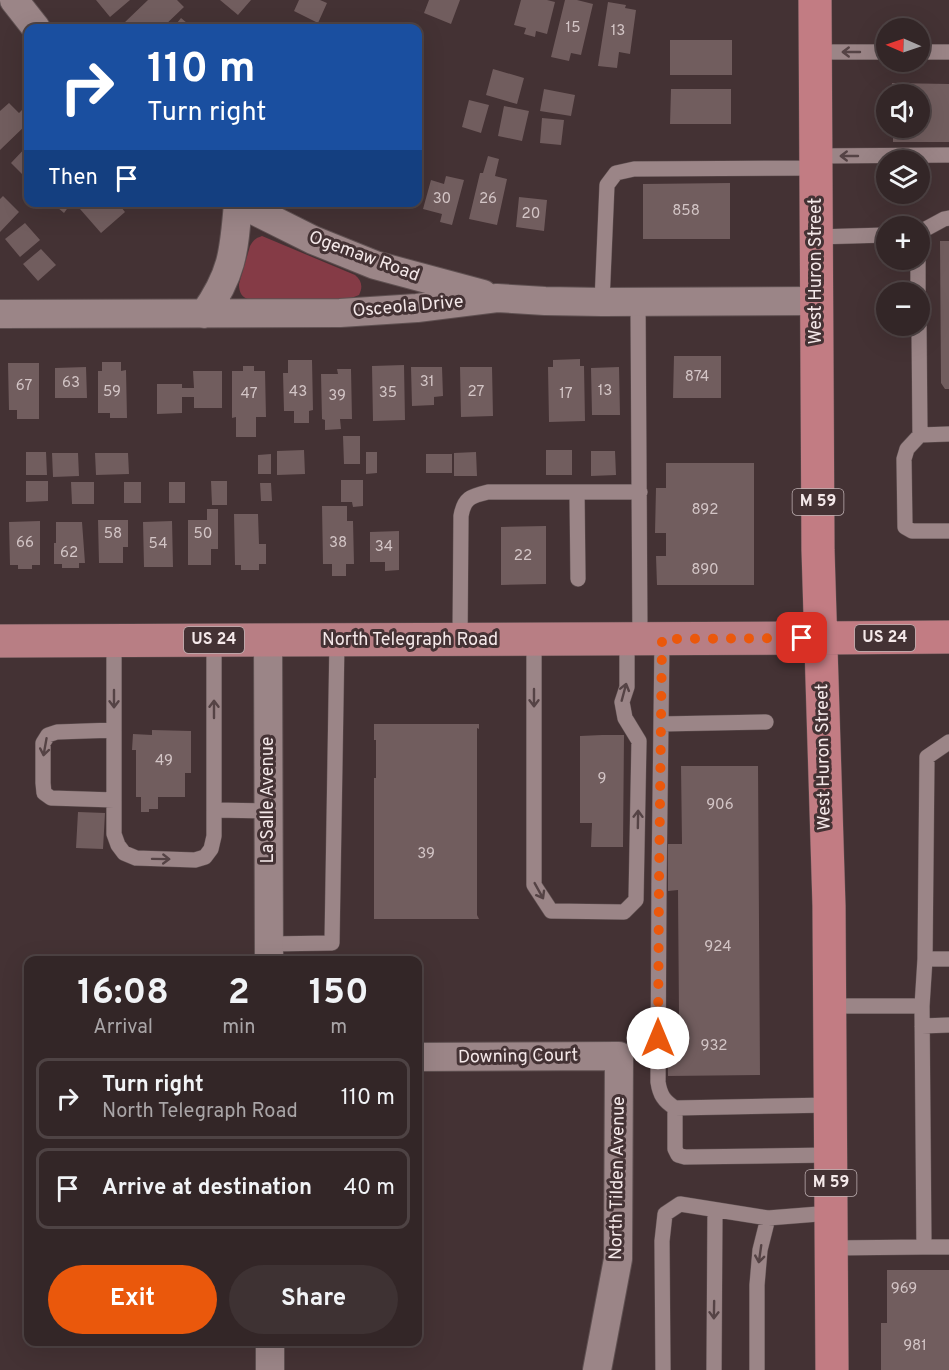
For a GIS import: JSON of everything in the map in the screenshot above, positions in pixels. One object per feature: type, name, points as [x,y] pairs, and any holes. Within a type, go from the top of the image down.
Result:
[{"type":"highway","name":"West Huron Street","points":[[815,0],[818,550],[829,906],[832,1370]]},
{"type":"highway","name":"US 24","points":[[821,638],[949,637]]},
{"type":"main road","name":"North Telegraph Road","points":[[0,641],[821,638]]},
{"type":"street","points":[[14,0],[33,24]]},
{"type":"street","points":[[204,314],[222,286],[231,262],[237,207]]},
{"type":"street","name":"Ogemaw Road","points":[[245,207],[313,240],[375,265],[496,298]]},
{"type":"street","name":"Osceola Drive","points":[[0,314],[340,314],[417,308],[496,298],[602,302],[816,301]]},
{"type":"street","name":"La Salle Avenue","points":[[268,640],[269,952]]},
{"type":"street","name":"Downing Court","points":[[422,1058],[619,1056]]},
{"type":"street","name":"North Tilden Avenue","points":[[597,1370],[618,1259],[619,1056]]},
{"type":"street","points":[[270,1346],[270,1370]]},
{"type":"lane","points":[[815,52],[876,52]]},
{"type":"lane","points":[[930,52],[949,52]]},
{"type":"lane","points":[[602,302],[607,185],[616,173],[634,169],[949,155]]},
{"type":"lane","points":[[930,227],[949,218]]},
{"type":"lane","points":[[816,237],[876,235]]},
{"type":"lane","points":[[638,302],[643,639],[661,724],[658,1082],[660,1092],[666,1102],[675,1108],[831,1105]]},
{"type":"lane","points":[[919,336],[920,435],[907,449],[904,459],[905,527],[912,531],[949,531]]},
{"type":"lane","points":[[920,435],[949,434]]},
{"type":"lane","points":[[460,640],[461,516],[462,507],[466,501],[488,492],[640,492]]},
{"type":"lane","points":[[577,492],[578,579]]},
{"type":"lane","points":[[534,639],[534,885],[551,911],[624,912],[636,900],[639,741],[626,718],[621,702],[643,639]]},
{"type":"lane","points":[[114,640],[114,834],[118,845],[123,853],[136,858],[195,860],[205,857],[211,849],[214,836],[214,640]]},
{"type":"lane","points":[[269,952],[333,943],[337,640]]},
{"type":"lane","points":[[661,724],[766,722]]},
{"type":"lane","points":[[114,730],[57,732],[48,735],[43,743],[44,793],[51,798],[114,800]]},
{"type":"lane","points":[[924,1247],[922,1006],[925,958],[927,757],[949,742]]},
{"type":"lane","points":[[213,810],[268,811]]},
{"type":"lane","points":[[925,958],[949,959]]},
{"type":"lane","points":[[830,1006],[922,1006]]},
{"type":"lane","points":[[922,1026],[949,1025]]},
{"type":"lane","points":[[675,1108],[675,1149],[678,1155],[685,1157],[831,1155]]},
{"type":"lane","points":[[663,1370],[662,1241],[665,1214],[680,1204],[768,1218],[831,1213]]},
{"type":"lane","points":[[714,1370],[715,1210]]},
{"type":"lane","points":[[757,1370],[757,1285],[760,1250],[768,1218]]},
{"type":"lane","points":[[832,1248],[949,1247]]},
{"type":"shaded area","points":[[262,236],[355,275],[361,284],[359,295],[349,299],[251,300],[245,298],[240,292],[239,284],[250,246]]},
{"type":"building","points":[[96,0],[130,0],[110,17]]},
{"type":"building","points":[[148,0],[177,0],[184,7],[166,24],[124,23]]},
{"type":"building","points":[[220,0],[251,0],[238,15]]},
{"type":"building","points":[[299,0],[320,0],[327,3],[318,23],[294,11]]},
{"type":"building","points":[[429,0],[460,0],[451,24],[424,13]]},
{"type":"building","points":[[521,0],[555,2],[547,34],[536,31],[535,37],[524,34],[526,28],[514,25]]},
{"type":"building","points":[[565,0],[593,4],[581,55],[571,53],[569,61],[551,57]]},
{"type":"building","points":[[608,2],[626,5],[625,8],[636,10],[630,54],[619,52],[617,68],[598,66]]},
{"type":"building","points":[[181,18],[188,24],[176,24]]},
{"type":"building","points":[[670,40],[732,40],[732,75],[670,75]]},
{"type":"building","points":[[493,69],[524,78],[517,104],[486,95]]},
{"type":"building","points":[[892,83],[949,84],[949,142],[893,142],[893,138],[930,138],[930,84]]},
{"type":"building","points":[[544,89],[575,95],[571,116],[540,111]]},
{"type":"building","points":[[671,89],[731,89],[731,124],[670,124]]},
{"type":"building","points":[[469,100],[489,105],[481,133],[462,127]]},
{"type":"building","points":[[9,103],[19,113],[22,110],[24,127],[0,150],[0,111]]},
{"type":"building","points":[[504,106],[529,111],[522,141],[498,136]]},
{"type":"building","points":[[542,118],[564,120],[561,145],[540,143]]},
{"type":"building","points":[[24,149],[24,176],[11,163]]},
{"type":"building","points":[[488,156],[499,159],[495,176],[507,179],[497,225],[469,219],[480,173],[483,173]]},
{"type":"building","points":[[446,176],[464,180],[452,225],[440,222],[442,214],[423,209],[431,180],[444,184]]},
{"type":"building","points":[[730,183],[730,239],[643,239],[643,184]]},
{"type":"building","points":[[3,196],[19,212],[0,232],[0,199]]},
{"type":"building","points":[[519,197],[547,200],[544,231],[516,227]]},
{"type":"building","points":[[57,207],[68,207],[64,213]]},
{"type":"building","points":[[82,207],[121,207],[125,212],[101,233],[80,209]]},
{"type":"building","points":[[25,223],[40,240],[20,257],[5,239]]},
{"type":"building","points":[[940,241],[949,241],[949,389],[945,389],[941,383]]},
{"type":"building","points":[[41,249],[56,265],[38,281],[23,264]]},
{"type":"building","points":[[674,356],[721,356],[721,398],[673,398]]},
{"type":"building","points":[[580,359],[580,366],[584,366],[585,421],[549,422],[548,367],[553,367],[553,360]]},
{"type":"building","points":[[288,360],[312,360],[313,410],[309,411],[309,423],[294,423],[294,411],[284,411],[283,373],[288,373]]},
{"type":"building","points":[[102,362],[121,362],[121,371],[126,370],[127,418],[110,418],[110,413],[98,413],[98,371],[102,371]]},
{"type":"building","points":[[8,363],[39,363],[39,419],[17,419],[17,410],[9,410]]},
{"type":"building","points":[[404,365],[405,420],[373,421],[372,366]]},
{"type":"building","points":[[243,366],[254,366],[254,371],[265,371],[266,417],[256,417],[256,437],[236,437],[236,417],[232,418],[232,371],[243,371]]},
{"type":"building","points":[[86,367],[87,398],[55,398],[55,368]]},
{"type":"building","points":[[411,367],[442,367],[443,396],[434,397],[434,405],[412,406]]},
{"type":"building","points":[[460,367],[492,367],[493,416],[461,417]]},
{"type":"building","points":[[619,367],[620,415],[592,415],[591,368]]},
{"type":"building","points":[[337,369],[351,369],[352,419],[340,419],[341,429],[325,430],[325,420],[322,419],[321,374],[338,374]]},
{"type":"building","points":[[193,371],[222,371],[222,408],[194,408],[194,397],[182,397],[182,413],[157,414],[157,384],[182,384],[182,388],[194,388]]},
{"type":"building","points":[[343,436],[360,436],[360,464],[344,464]]},
{"type":"building","points":[[304,450],[305,474],[277,475],[277,451]]},
{"type":"building","points":[[546,450],[572,450],[572,475],[546,475]]},
{"type":"building","points":[[591,451],[615,451],[616,475],[591,476]]},
{"type":"building","points":[[26,452],[46,452],[47,475],[26,475]]},
{"type":"building","points":[[366,452],[377,452],[377,473],[366,474]]},
{"type":"building","points":[[476,452],[477,476],[454,476],[454,453]]},
{"type":"building","points":[[52,453],[78,453],[79,476],[53,477]]},
{"type":"building","points":[[95,453],[128,453],[129,474],[96,475]]},
{"type":"building","points":[[271,454],[271,474],[258,474],[258,455]]},
{"type":"building","points":[[426,454],[452,454],[452,473],[426,473]]},
{"type":"building","points":[[666,463],[754,463],[754,585],[657,585],[656,556],[666,556],[666,533],[655,533],[656,488],[666,488]]},
{"type":"building","points":[[341,480],[363,480],[363,506],[353,507],[352,502],[341,502]]},
{"type":"building","points":[[26,481],[48,481],[48,501],[26,502]]},
{"type":"building","points":[[211,481],[227,481],[227,505],[212,505]]},
{"type":"building","points":[[71,482],[94,482],[94,504],[72,504]]},
{"type":"building","points":[[124,482],[141,482],[141,503],[124,503]]},
{"type":"building","points":[[169,482],[185,482],[185,503],[169,503]]},
{"type":"building","points":[[260,483],[271,483],[272,501],[261,501]]},
{"type":"building","points":[[322,506],[347,506],[347,521],[353,521],[354,564],[346,564],[346,576],[332,576],[332,564],[323,564]]},
{"type":"building","points":[[207,509],[218,509],[218,549],[211,549],[211,565],[188,565],[188,520],[207,520]]},
{"type":"building","points":[[234,514],[258,514],[259,544],[266,544],[266,564],[259,564],[259,570],[241,570],[241,565],[235,565]]},
{"type":"building","points":[[98,520],[128,520],[128,547],[123,547],[123,563],[99,563]]},
{"type":"building","points":[[40,521],[40,565],[32,565],[32,569],[18,569],[18,565],[10,565],[9,522]]},
{"type":"building","points":[[172,521],[173,567],[144,567],[143,522]]},
{"type":"building","points":[[56,522],[82,522],[85,563],[79,563],[79,568],[62,568],[62,564],[54,564]]},
{"type":"building","points":[[546,526],[546,584],[501,585],[501,527]]},
{"type":"building","points":[[399,531],[399,570],[385,571],[385,562],[370,562],[370,532]]},
{"type":"building","points":[[374,724],[479,724],[479,729],[477,728],[477,915],[479,919],[374,919],[376,740],[374,740]]},
{"type":"building","points":[[152,730],[191,731],[191,773],[185,773],[185,797],[158,797],[158,809],[141,812],[141,797],[136,797],[136,750],[132,750],[133,734],[152,735]]},
{"type":"building","points":[[624,735],[623,847],[591,847],[592,823],[580,823],[580,736]]},
{"type":"building","points":[[681,766],[758,766],[760,1075],[668,1076],[667,1016],[679,1016],[678,890],[668,891],[668,844],[682,844]]},
{"type":"building","points":[[78,812],[105,813],[103,849],[76,848]]},
{"type":"building","points":[[887,1270],[949,1270],[949,1370],[881,1370],[881,1323],[887,1323]]},
{"type":"route","points":[[658,1038],[662,639],[802,638]]}]
